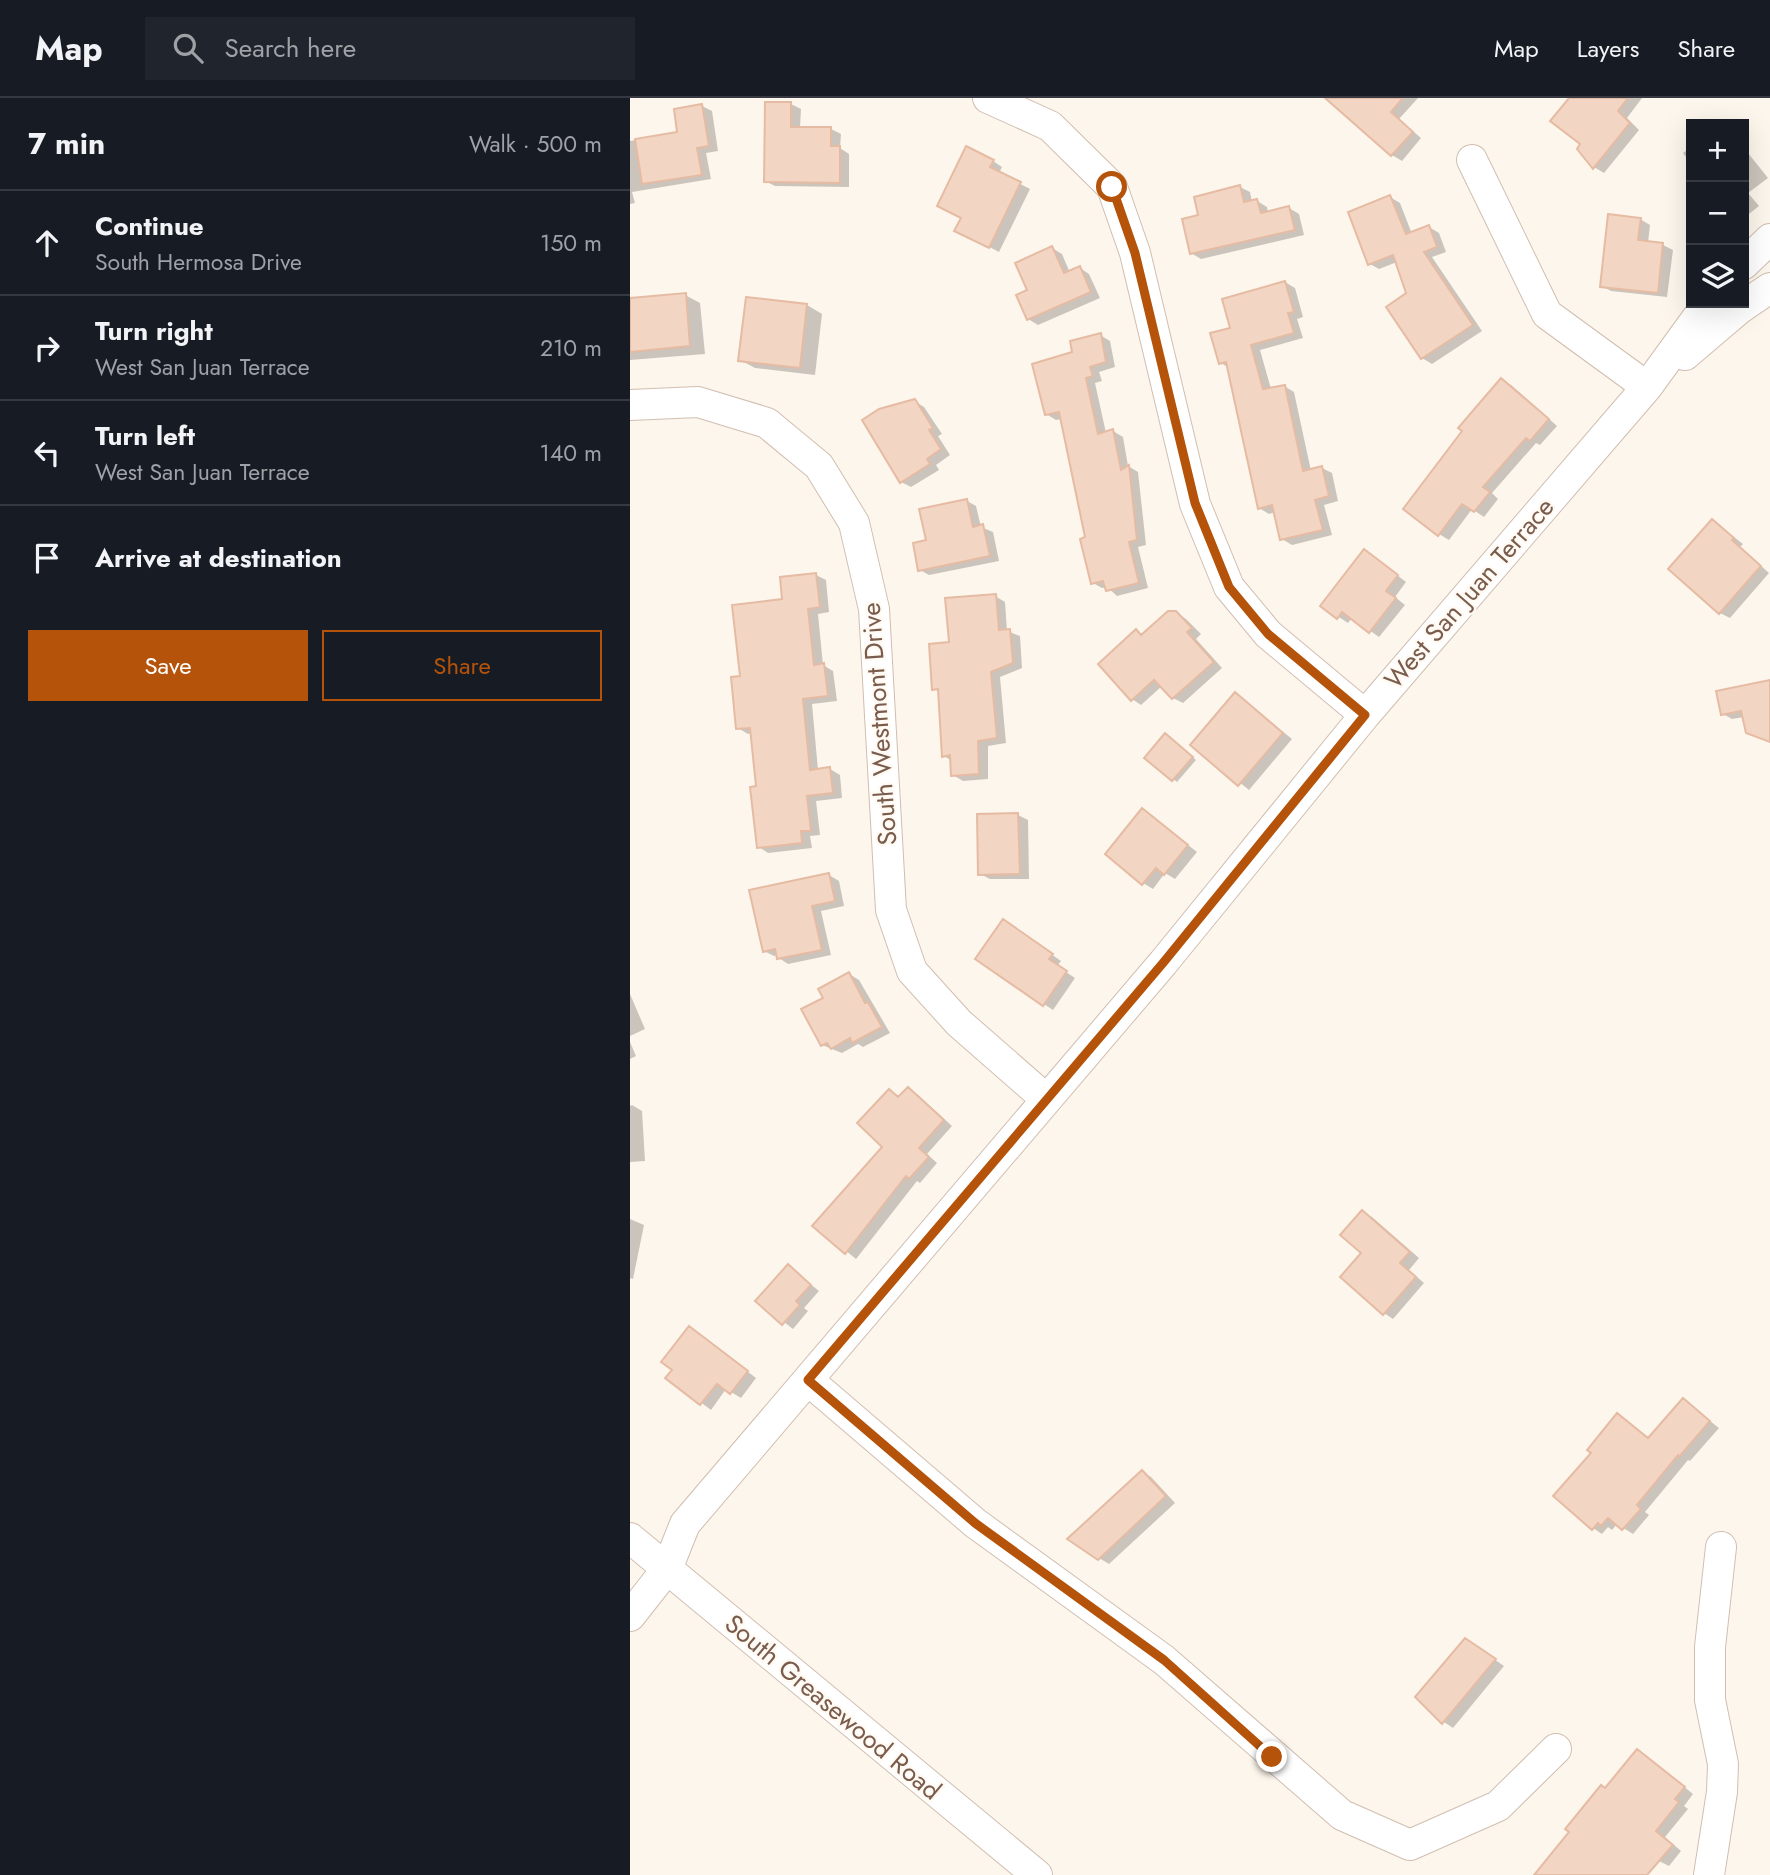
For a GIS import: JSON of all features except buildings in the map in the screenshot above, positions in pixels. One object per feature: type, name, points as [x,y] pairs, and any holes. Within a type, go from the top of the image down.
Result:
[{"type":"street","points":[[988,98],[1050,126],[1112,187],[1135,253],[1195,503],[1229,587],[1268,634],[1365,715]]},
{"type":"street","points":[[1472,160],[1547,314],[1647,387]]},
{"type":"street","points":[[1749,259],[1770,239]]},
{"type":"street","name":"West San Juan Terrace","points":[[1647,387],[1739,309],[1770,288]]},
{"type":"street","name":"West San Juan Terrace","points":[[630,1616],[667,1569],[685,1524],[1163,963],[1365,715],[1647,387],[1704,308]]},
{"type":"street","name":"South Westmont Drive","points":[[630,405],[698,402],[767,423],[819,466],[854,523],[874,609],[891,910],[912,971],[959,1023],[1046,1099]]},
{"type":"street","points":[[808,1380],[975,1523],[1164,1660],[1342,1815],[1410,1845],[1498,1806],[1556,1749]]},
{"type":"street","name":"South Greasewood Road","points":[[630,1538],[1037,1875]]},
{"type":"street","points":[[1709,1875],[1723,1792],[1723,1764],[1710,1700],[1710,1647],[1721,1548]]},
{"type":"route","points":[[1112,187],[1135,253],[1195,503],[1229,587],[1268,634],[1365,715],[1163,963],[808,1380],[975,1523],[1164,1660],[1272,1757]]}]
